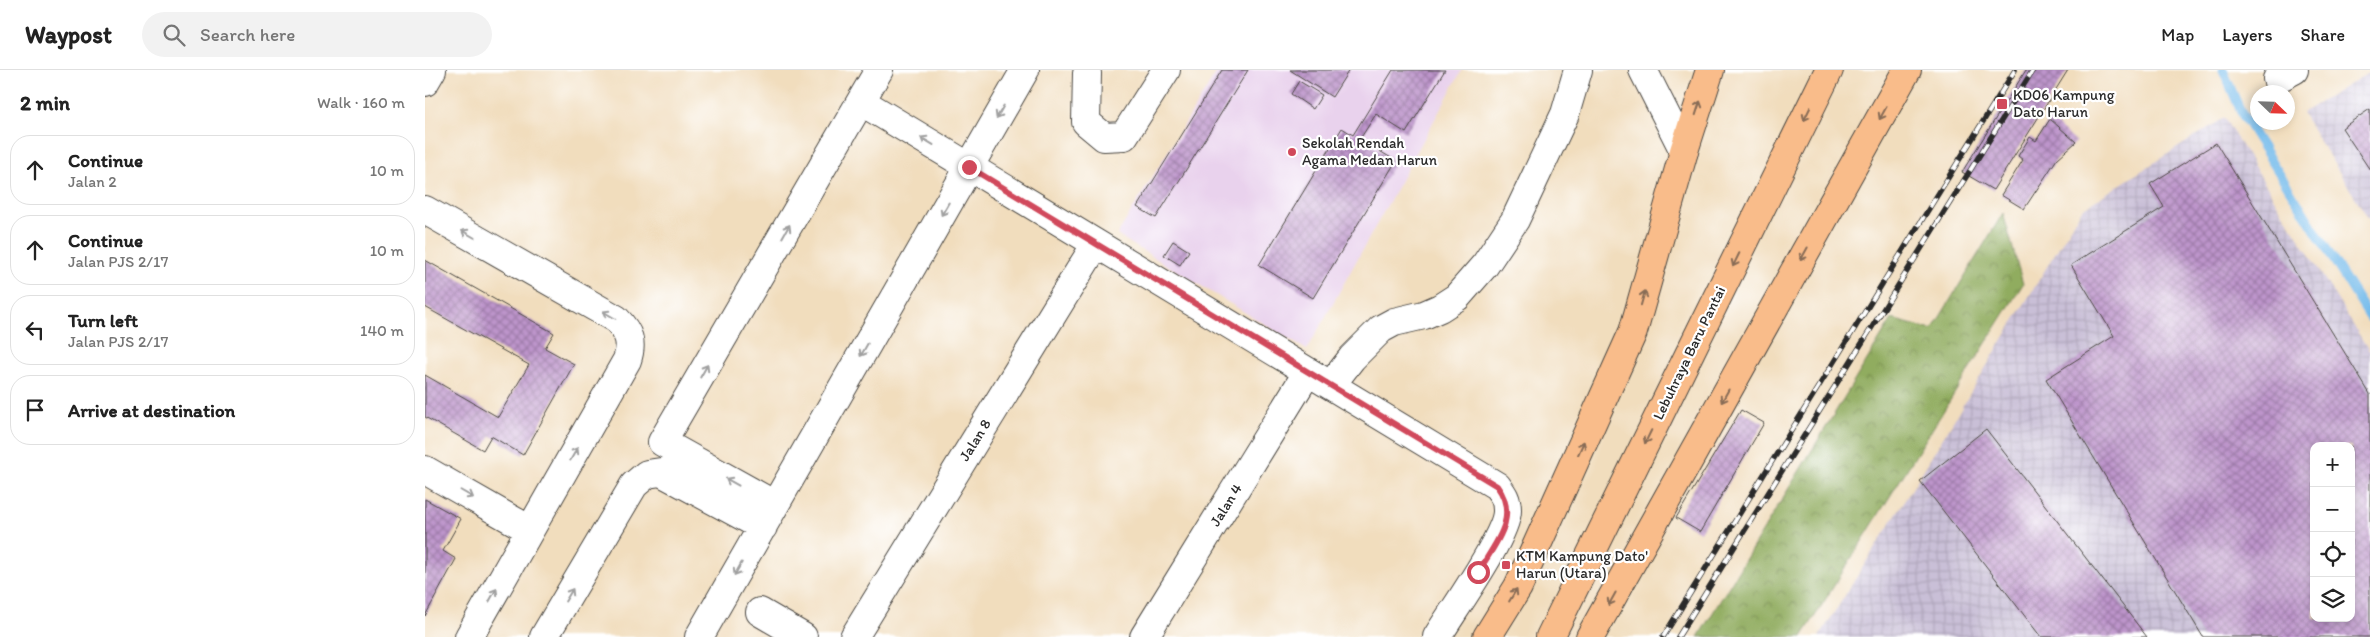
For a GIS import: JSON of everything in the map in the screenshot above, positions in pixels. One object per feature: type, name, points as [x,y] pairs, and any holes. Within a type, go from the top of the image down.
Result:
[{"type":"highway","points":[[1487,637],[1518,587],[1633,332],[1684,151],[1710,70]]},
{"type":"highway","name":"Lebuhraya Baru Pantai","points":[[1550,637],[1829,70]]},
{"type":"highway","points":[[1591,637],[1907,70]]},
{"type":"street","points":[[425,82],[432,70]]},
{"type":"street","points":[[769,516],[663,442],[879,70]]},
{"type":"street","points":[[699,637],[1025,70]]},
{"type":"street","points":[[1085,71],[1086,122],[1104,137],[1125,136],[1165,70]]},
{"type":"street","points":[[1331,385],[1352,358],[1381,329],[1394,322],[1425,315],[1441,308],[1457,297],[1485,266],[1515,220],[1565,114],[1578,70]]},
{"type":"street","points":[[1643,70],[1684,151]]},
{"type":"street","points":[[862,102],[1307,373],[1331,385],[1497,486],[1506,497],[1508,511],[1499,538],[1437,637]]},
{"type":"street","points":[[425,210],[616,319],[624,327],[630,338],[631,349],[627,360],[469,637]]},
{"type":"street","name":"Jalan 8","points":[[854,637],[1095,244]]},
{"type":"street","name":"Jalan 4","points":[[1144,637],[1307,373]]},
{"type":"street","points":[[425,470],[530,530]]},
{"type":"street","points":[[544,637],[635,485],[647,474],[661,472],[769,516]]},
{"type":"street","points":[[760,612],[803,637]]},
{"type":"shaded area","name":"Sekolah Rendah Agama Medan Harun","points":[[1218,70],[1462,70],[1307,350],[1117,235]]},
{"type":"shaded area","points":[[2370,72],[2370,221],[2302,113]]},
{"type":"shaded area","points":[[2224,118],[2370,352],[2370,637],[1819,637],[1915,484],[2082,209]]},
{"type":"green space","points":[[2003,213],[2023,284],[1802,637],[1698,637],[1892,319],[1932,330]]},
{"type":"building","points":[[1222,70],[1248,70],[1156,218],[1137,207]]},
{"type":"building","points":[[1290,70],[1349,70],[1332,97]]},
{"type":"building","points":[[1393,70],[1445,70],[1406,133],[1376,114],[1360,139],[1396,161],[1313,298],[1259,265],[1342,128],[1353,135]]},
{"type":"building","points":[[2026,70],[2068,70],[1993,190],[1962,172]]},
{"type":"building","points":[[1299,81],[1322,95],[1313,109],[1291,94]]},
{"type":"building","points":[[2370,109],[2370,170],[2342,128]]},
{"type":"building","points":[[2050,119],[2076,142],[2057,159],[2024,209],[2001,195],[2023,160],[2018,156],[2030,137],[2036,141]]},
{"type":"building","points":[[2216,143],[2370,394],[2370,637],[2203,637],[2046,379],[2114,336],[2071,265],[2164,207],[2150,184]]},
{"type":"building","points":[[1173,241],[1189,251],[1180,265],[1164,255]]},
{"type":"building","points":[[425,260],[554,333],[545,348],[574,364],[523,455],[491,436],[483,450],[425,417],[425,375],[498,417],[529,365],[425,307]]},
{"type":"building","points":[[1741,410],[1764,423],[1700,532],[1676,518]]},
{"type":"building","points":[[1986,429],[2147,637],[2041,637],[1920,481]]},
{"type":"building","points":[[425,499],[461,519],[443,551],[456,559],[425,616]]},
{"type":"waterway","points":[[2223,70],[2242,114],[2370,318]]},
{"type":"railway","points":[[1663,637],[2015,70]]},
{"type":"railway","points":[[1678,637],[2033,70]]},
{"type":"place","name":"KD06 Kampung Dato Harun","points":[[2002,104]]},
{"type":"place","name":"Sekolah Rendah Agama Medan Harun","points":[[1292,152]]},
{"type":"place","name":"KTM Kampung Dato' Harun (Utara)","points":[[1506,565]]},
{"type":"route","points":[[969,167],[1307,373],[1331,385],[1497,486],[1506,497],[1508,511],[1506,521],[1499,538],[1478,572]]}]
